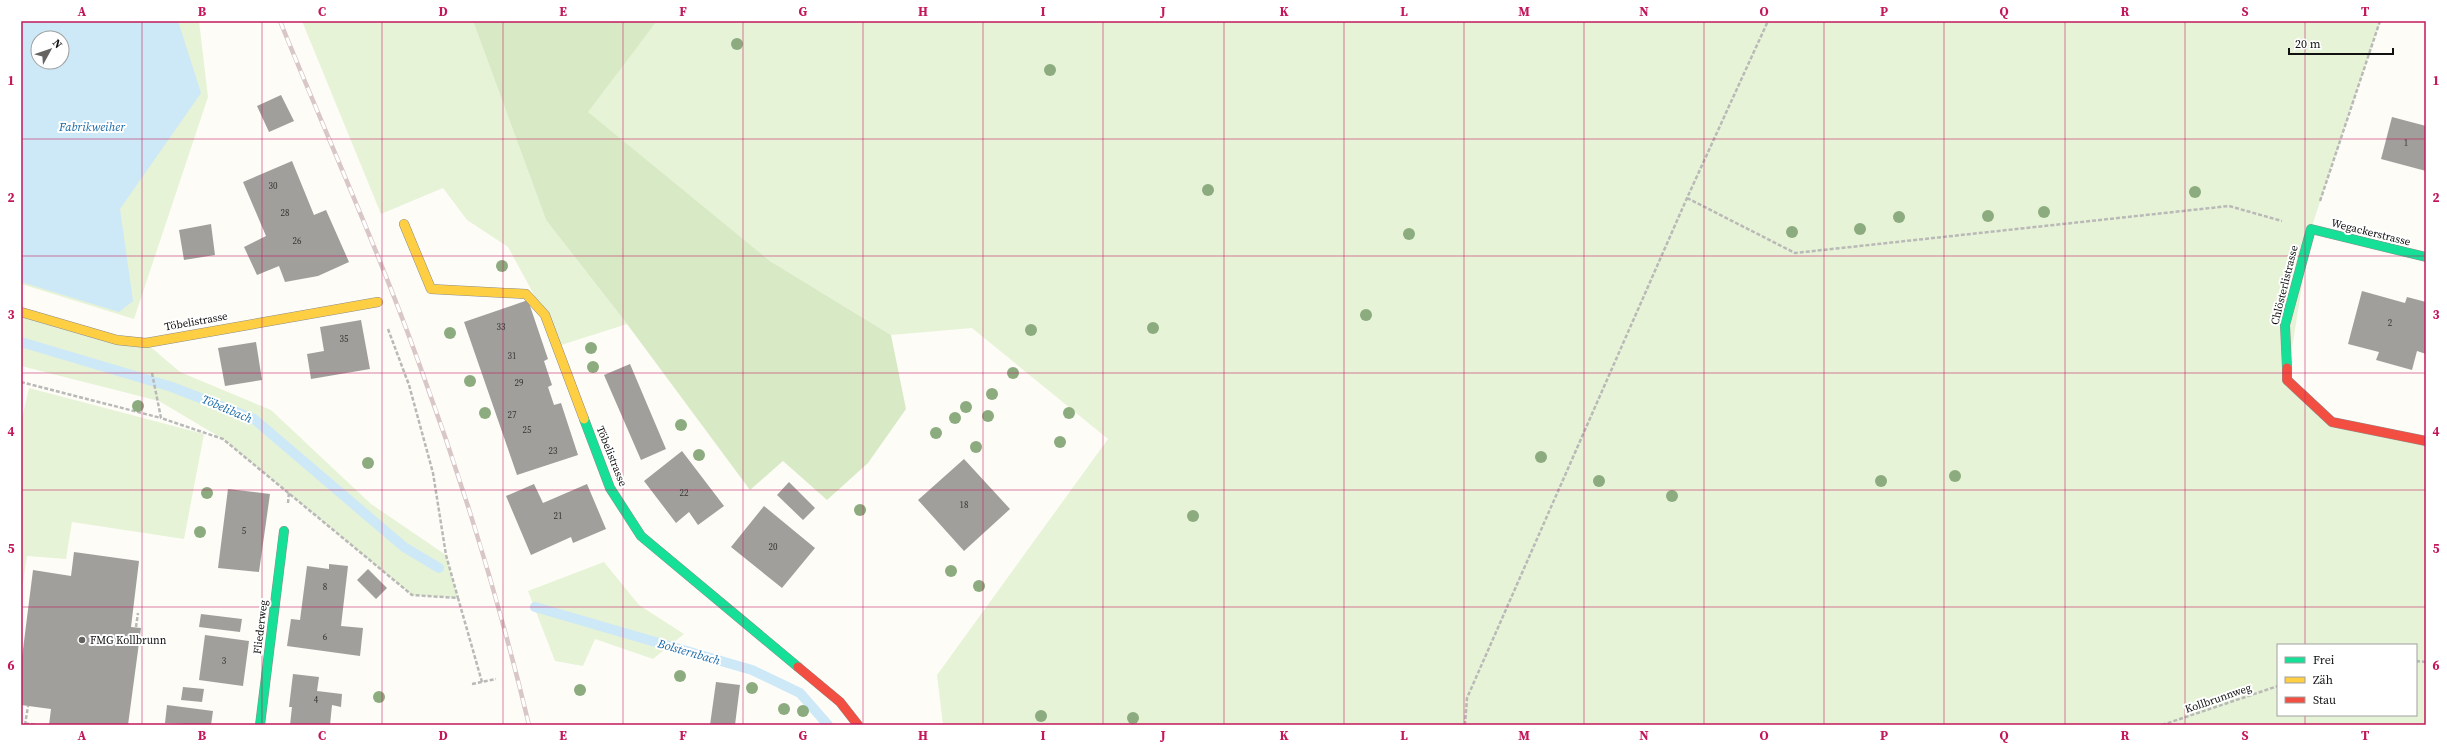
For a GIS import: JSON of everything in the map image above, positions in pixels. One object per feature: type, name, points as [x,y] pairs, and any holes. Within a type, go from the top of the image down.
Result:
[{"type":"street","name":"Töbelistrasse","points":[[404,224],[431,289],[526,294],[541,309],[545,314],[610,488],[641,536],[840,702],[858,725]]},
{"type":"street","name":"Wegackerstrasse","points":[[2311,230],[2426,257]]},
{"type":"street","name":"Chlösterlistrasse","points":[[2311,230],[2285,325],[2286,380],[2332,422],[2426,441]]},
{"type":"street","name":"Töbelistrasse","points":[[21,312],[117,340],[146,343],[378,302]]},
{"type":"street","name":"Fliederweg","points":[[260,725],[284,531]]},
{"type":"path","points":[[1465,725],[1467,698],[1687,198],[1768,21]]},
{"type":"path","points":[[1687,198],[1795,253],[2229,206],[2311,230],[2380,21]]},
{"type":"path","points":[[378,302],[409,385],[433,473],[446,555],[482,682]]},
{"type":"path","points":[[151,367],[159,401],[161,418]]},
{"type":"path","points":[[21,382],[161,418],[223,439],[412,595],[458,598]]},
{"type":"path","points":[[136,627],[138,613]]},
{"type":"path","points":[[472,684],[496,679]]},
{"type":"path","name":"Kollbrunnweg","points":[[2162,725],[2277,686]]},
{"type":"path","points":[[28,706],[25,724],[37,725]]},
{"type":"green space","name":"Fabrikweiher","points":[[21,21],[199,21],[208,97],[134,319],[21,284]]},
{"type":"green space","points":[[302,21],[473,21],[546,220],[627,324],[558,346],[545,315],[508,247],[467,220],[443,188],[381,214]]},
{"type":"green space","points":[[473,21],[657,21],[588,112],[770,261],[891,335],[906,409],[868,463],[827,500],[783,461],[750,490],[627,324],[546,220]]},
{"type":"green space","points":[[657,21],[2380,21],[2311,229],[2287,380],[2333,422],[2426,441],[2426,725],[943,725],[937,675],[1108,439],[972,328],[891,335],[770,261],[587,112]]},
{"type":"green space","points":[[21,312],[146,343],[180,372],[271,410],[371,504],[446,555],[458,598],[412,595],[223,439],[159,401],[21,366]]},
{"type":"green space","points":[[29,388],[204,434],[184,539],[72,522],[66,559],[27,556],[21,596],[21,422]]},
{"type":"green space","points":[[604,562],[639,605],[684,634],[653,659],[595,639],[583,666],[555,661],[528,591]]},
{"type":"water","name":"Fabrikweiher","points":[[21,21],[178,21],[201,93],[120,209],[133,301],[119,312],[21,282]]},
{"type":"building","points":[[281,95],[294,121],[269,132],[257,106]]},
{"type":"building","points":[[2392,117],[2426,126],[2426,171],[2381,159]]},
{"type":"building","points":[[292,161],[314,215],[326,210],[349,262],[318,276],[285,282],[279,266],[257,275],[244,247],[266,236],[243,182]]},
{"type":"building","points":[[211,224],[215,255],[184,260],[179,230]]},
{"type":"building","points":[[2362,291],[2405,303],[2407,297],[2426,302],[2426,354],[2417,351],[2412,370],[2376,360],[2379,352],[2348,344]]},
{"type":"building","points":[[528,300],[548,359],[544,361],[552,385],[548,387],[554,405],[561,403],[578,455],[517,475],[464,322]]},
{"type":"building","points":[[361,320],[370,369],[311,379],[307,354],[324,351],[320,327]]},
{"type":"building","points":[[256,342],[262,380],[225,386],[218,348]]},
{"type":"building","points":[[630,364],[666,449],[641,460],[604,375]]},
{"type":"building","points":[[682,451],[724,506],[698,525],[689,512],[676,523],[644,481]]},
{"type":"building","points":[[964,459],[1010,509],[964,551],[918,500]]},
{"type":"building","points":[[789,482],[815,508],[803,520],[777,495]]},
{"type":"building","points":[[534,484],[543,503],[587,484],[606,529],[573,543],[571,537],[531,555],[506,496]]},
{"type":"building","points":[[228,489],[270,494],[259,572],[218,568]]},
{"type":"building","points":[[764,506],[815,548],[782,588],[731,547]]},
{"type":"building","name":"FMG Kollbrunn","points":[[74,552],[139,561],[131,627],[141,628],[128,725],[49,725],[51,709],[21,705],[21,665],[33,570],[71,576]]},
{"type":"building","points":[[329,564],[348,566],[341,626],[363,628],[360,656],[287,646],[291,619],[300,620],[307,566],[329,569]]},
{"type":"building","points":[[368,569],[387,588],[376,599],[357,580]]},
{"type":"building","points":[[201,614],[242,619],[240,632],[199,627]]},
{"type":"building","points":[[205,635],[249,641],[243,686],[199,680]]},
{"type":"building","points":[[293,674],[319,677],[317,691],[342,694],[341,707],[332,705],[330,725],[290,725],[292,707],[289,707]]},
{"type":"building","points":[[716,682],[740,685],[735,725],[710,725]]},
{"type":"building","points":[[183,687],[204,689],[202,702],[181,700]]},
{"type":"building","points":[[167,705],[213,711],[211,725],[165,723]]},
{"type":"waterway","name":"Töbelibach","points":[[21,342],[172,387],[254,419],[404,547],[439,568]]},
{"type":"waterway","name":"Bolsternbach","points":[[535,607],[752,670],[800,693],[828,725]]},
{"type":"railway","points":[[280,21],[388,281],[437,413],[493,590],[529,725]]},
{"type":"traffic: fast","points":[[2287,368],[2285,325],[2311,229],[2426,257]]},
{"type":"traffic: fast","points":[[584,419],[610,488],[641,536],[798,667]]},
{"type":"traffic: fast","points":[[260,725],[284,531]]},
{"type":"traffic: slow","points":[[404,224],[431,289],[526,294],[545,315],[584,419]]},
{"type":"traffic: slow","points":[[21,312],[117,340],[146,343],[378,302]]},
{"type":"traffic: jam","points":[[2287,368],[2287,380],[2332,422],[2426,441]]},
{"type":"traffic: jam","points":[[798,667],[840,702],[858,725]]},
{"type":"place","name":"FMG Kollbrunn","points":[[82,640]]}]
